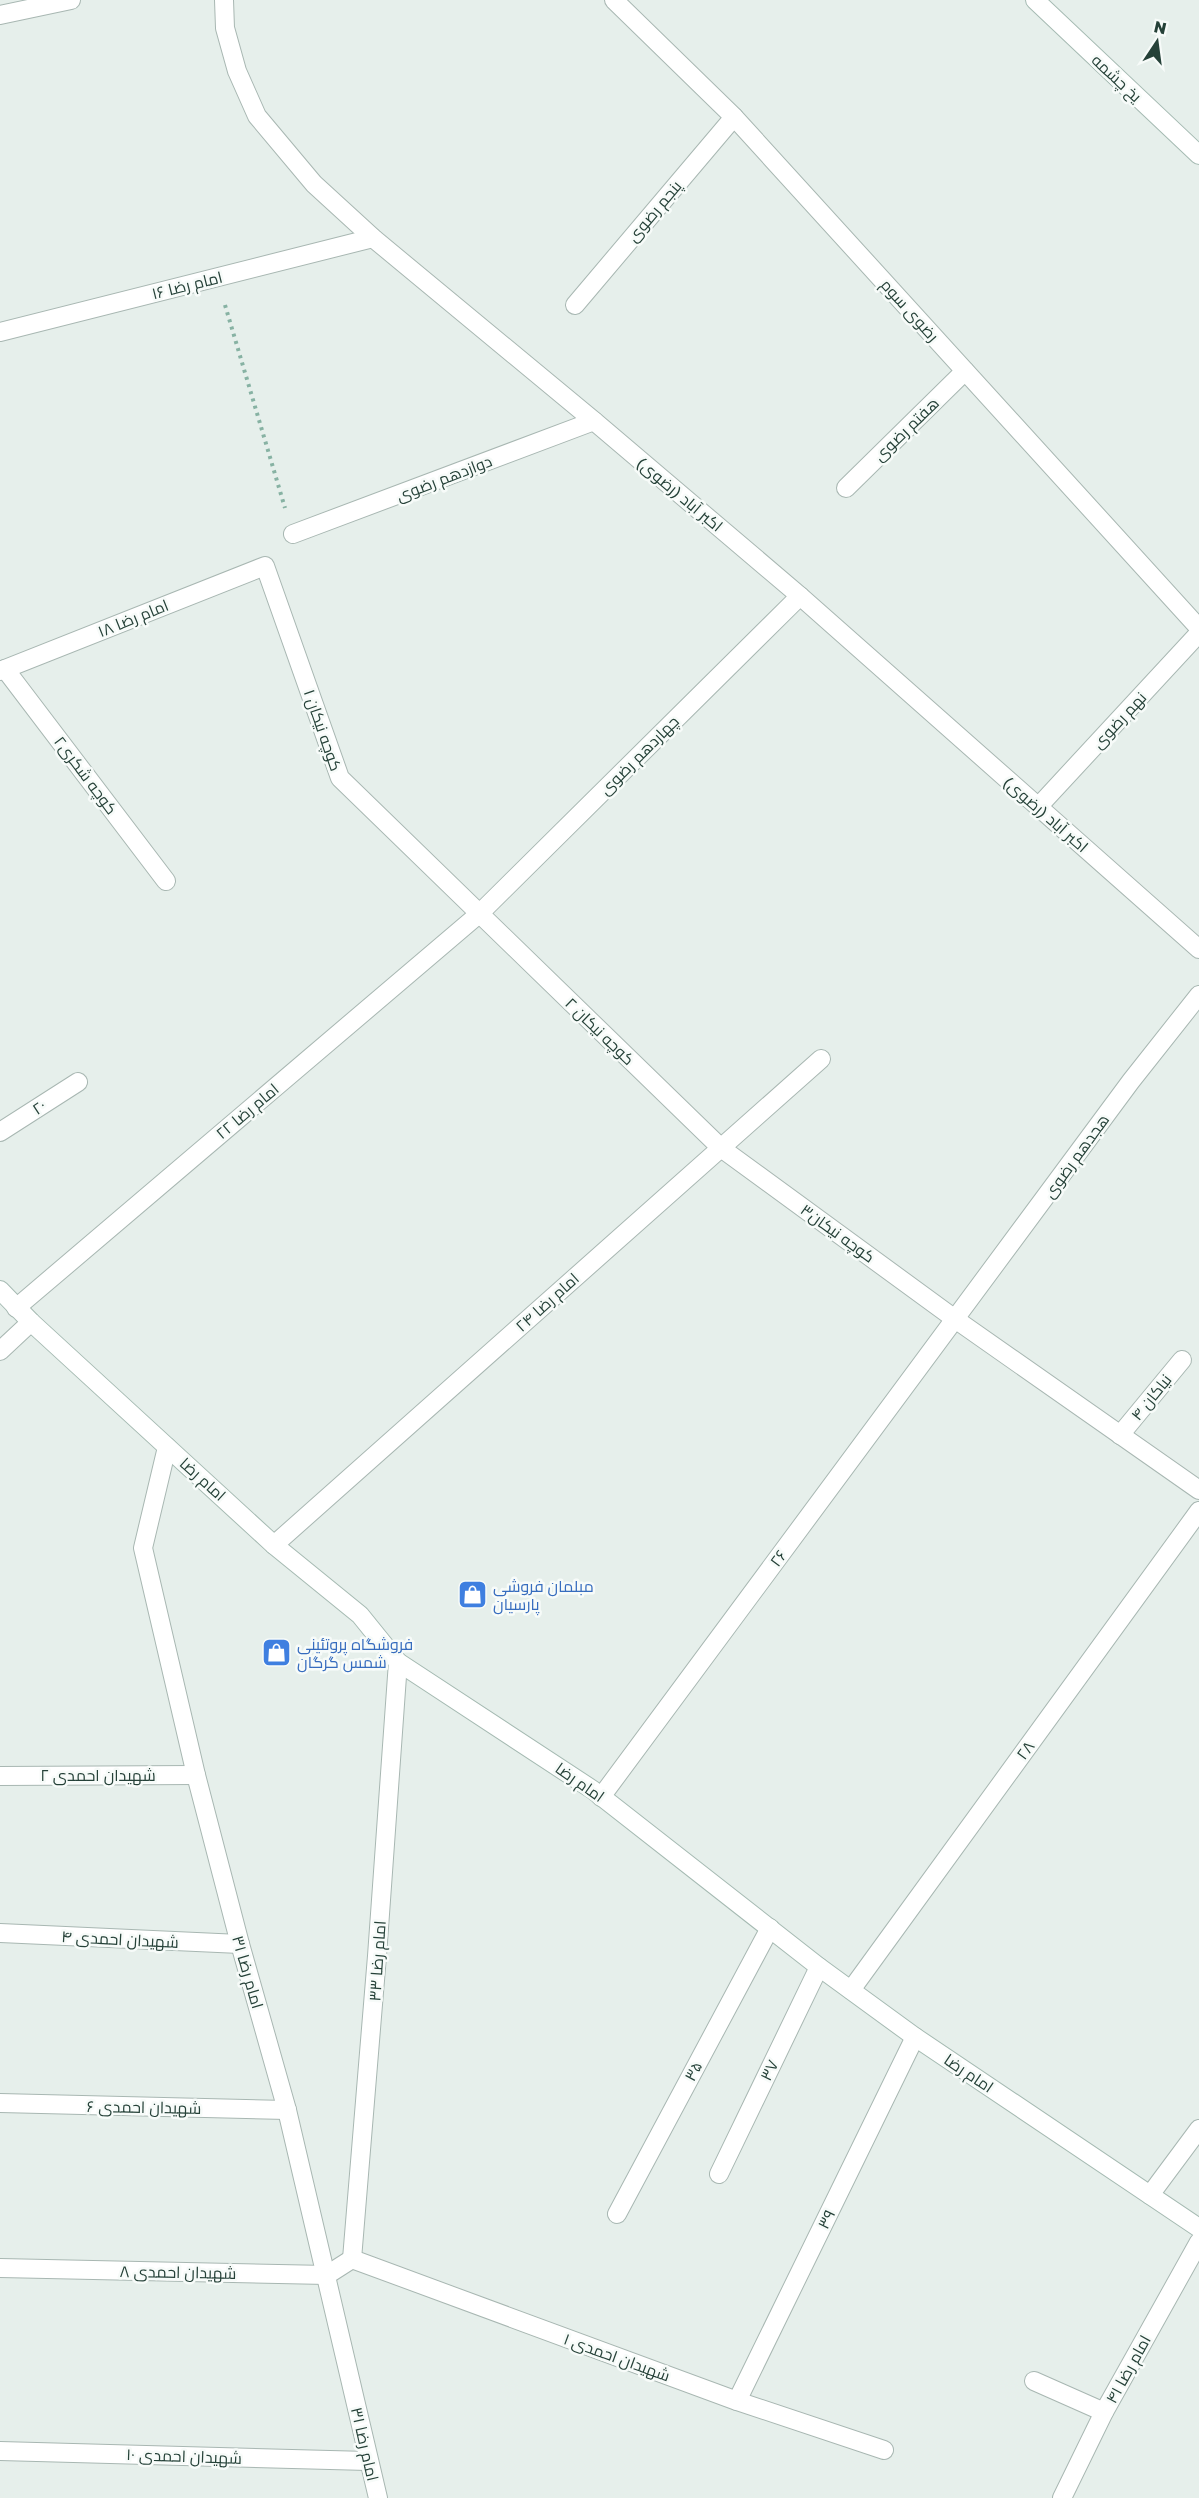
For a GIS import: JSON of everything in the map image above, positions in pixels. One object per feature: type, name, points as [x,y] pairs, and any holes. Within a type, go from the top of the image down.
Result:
[{"type":"street","points":[[0,15],[71,0]]},
{"type":"street","name":"اکبر آباد (رضوی)","points":[[224,0],[225,28],[237,71],[257,116],[314,184],[373,238],[800,596],[1199,949]]},
{"type":"street","name":"رضوی سوم","points":[[614,0],[734,117],[1199,628]]},
{"type":"street","name":"یخ چشمه","points":[[1035,0],[1199,155]]},
{"type":"street","name":"پنجم رضوی","points":[[575,305],[734,117]]},
{"type":"street","name":"امام رضا ۱۶","points":[[0,332],[373,238]]},
{"type":"street","name":"هفتم رضوی","points":[[846,488],[965,371]]},
{"type":"street","name":"دوازدهم رضوی","points":[[293,534],[594,421]]},
{"type":"street","name":"امام رضا ۱۸","points":[[3,670],[266,566]]},
{"type":"street","name":"کوچه نیکان ۱","points":[[266,566],[340,778],[479,914]]},
{"type":"street","name":"چهاردهم رضوی","points":[[479,914],[800,596]]},
{"type":"street","name":"نهم رضوی","points":[[1038,807],[1199,633]]},
{"type":"street","name":"کوچه شکری۲","points":[[3,670],[166,881]]},
{"type":"street","name":"کوچه نیکان ۲","points":[[479,914],[721,1148]]},
{"type":"street","name":"امام رضا ۲۲","points":[[16,1308],[479,914]]},
{"type":"street","name":"هجدهم رضوی","points":[[955,1319],[1131,1082],[1199,995]]},
{"type":"street","name":"امام رضا ۲۴","points":[[274,1545],[821,1059]]},
{"type":"street","name":"۲۰","points":[[0,1132],[78,1082]]},
{"type":"street","name":"کوچه نیکان۳","points":[[721,1148],[955,1319],[1199,1490]]},
{"type":"street","name":"امام رضا","points":[[0,1290],[31,1322],[274,1545],[360,1616],[398,1662],[601,1797],[819,1967],[915,2037],[1199,2228]]},
{"type":"street","name":"۲۶","points":[[601,1797],[955,1319]]},
{"type":"street","points":[[0,1351],[31,1322]]},
{"type":"street","name":"۴ نیاکان","points":[[1120,1435],[1182,1360]]},
{"type":"street","name":"امام رضا ۳۱","points":[[167,1447],[143,1548],[196,1774],[240,1944],[287,2110],[378,2498]]},
{"type":"street","name":"۲۸","points":[[851,1990],[1199,1511]]},
{"type":"street","name":"امام رضا ۳۳","points":[[352,2259],[398,1662]]},
{"type":"street","name":"۲ شهیدان احمدی","points":[[0,1776],[196,1774]]},
{"type":"street","name":"۳۵","points":[[617,2214],[770,1928]]},
{"type":"street","name":"۴ شهیدان احمدی","points":[[0,1933],[240,1944]]},
{"type":"street","name":"۳۷","points":[[719,2174],[819,1967]]},
{"type":"street","name":"۳۹","points":[[737,2401],[915,2037]]},
{"type":"street","name":"۶ شهیدان احمدی","points":[[0,2103],[287,2110]]},
{"type":"street","points":[[1150,2195],[1199,2129]]},
{"type":"street","name":"۴۱ امام رضا","points":[[1062,2498],[1104,2412],[1199,2242]]},
{"type":"street","points":[[327,2275],[352,2259]]},
{"type":"street","name":"۱ شهیدان احمدی","points":[[352,2259],[737,2401],[884,2450]]},
{"type":"street","name":"۸ شهیدان احمدی","points":[[0,2268],[327,2275]]},
{"type":"street","points":[[1034,2381],[1104,2412]]},
{"type":"street","name":"۱۰ شهیدان احمدی","points":[[0,2451],[368,2461]]},
{"type":"path","points":[[217,278],[293,534]]},
{"type":"place","name":"مبلمان فروشی پارسیان","points":[[472,1595]]},
{"type":"place","name":"فروشگاه پروتئینی شمس گرگان","points":[[276,1653]]}]
